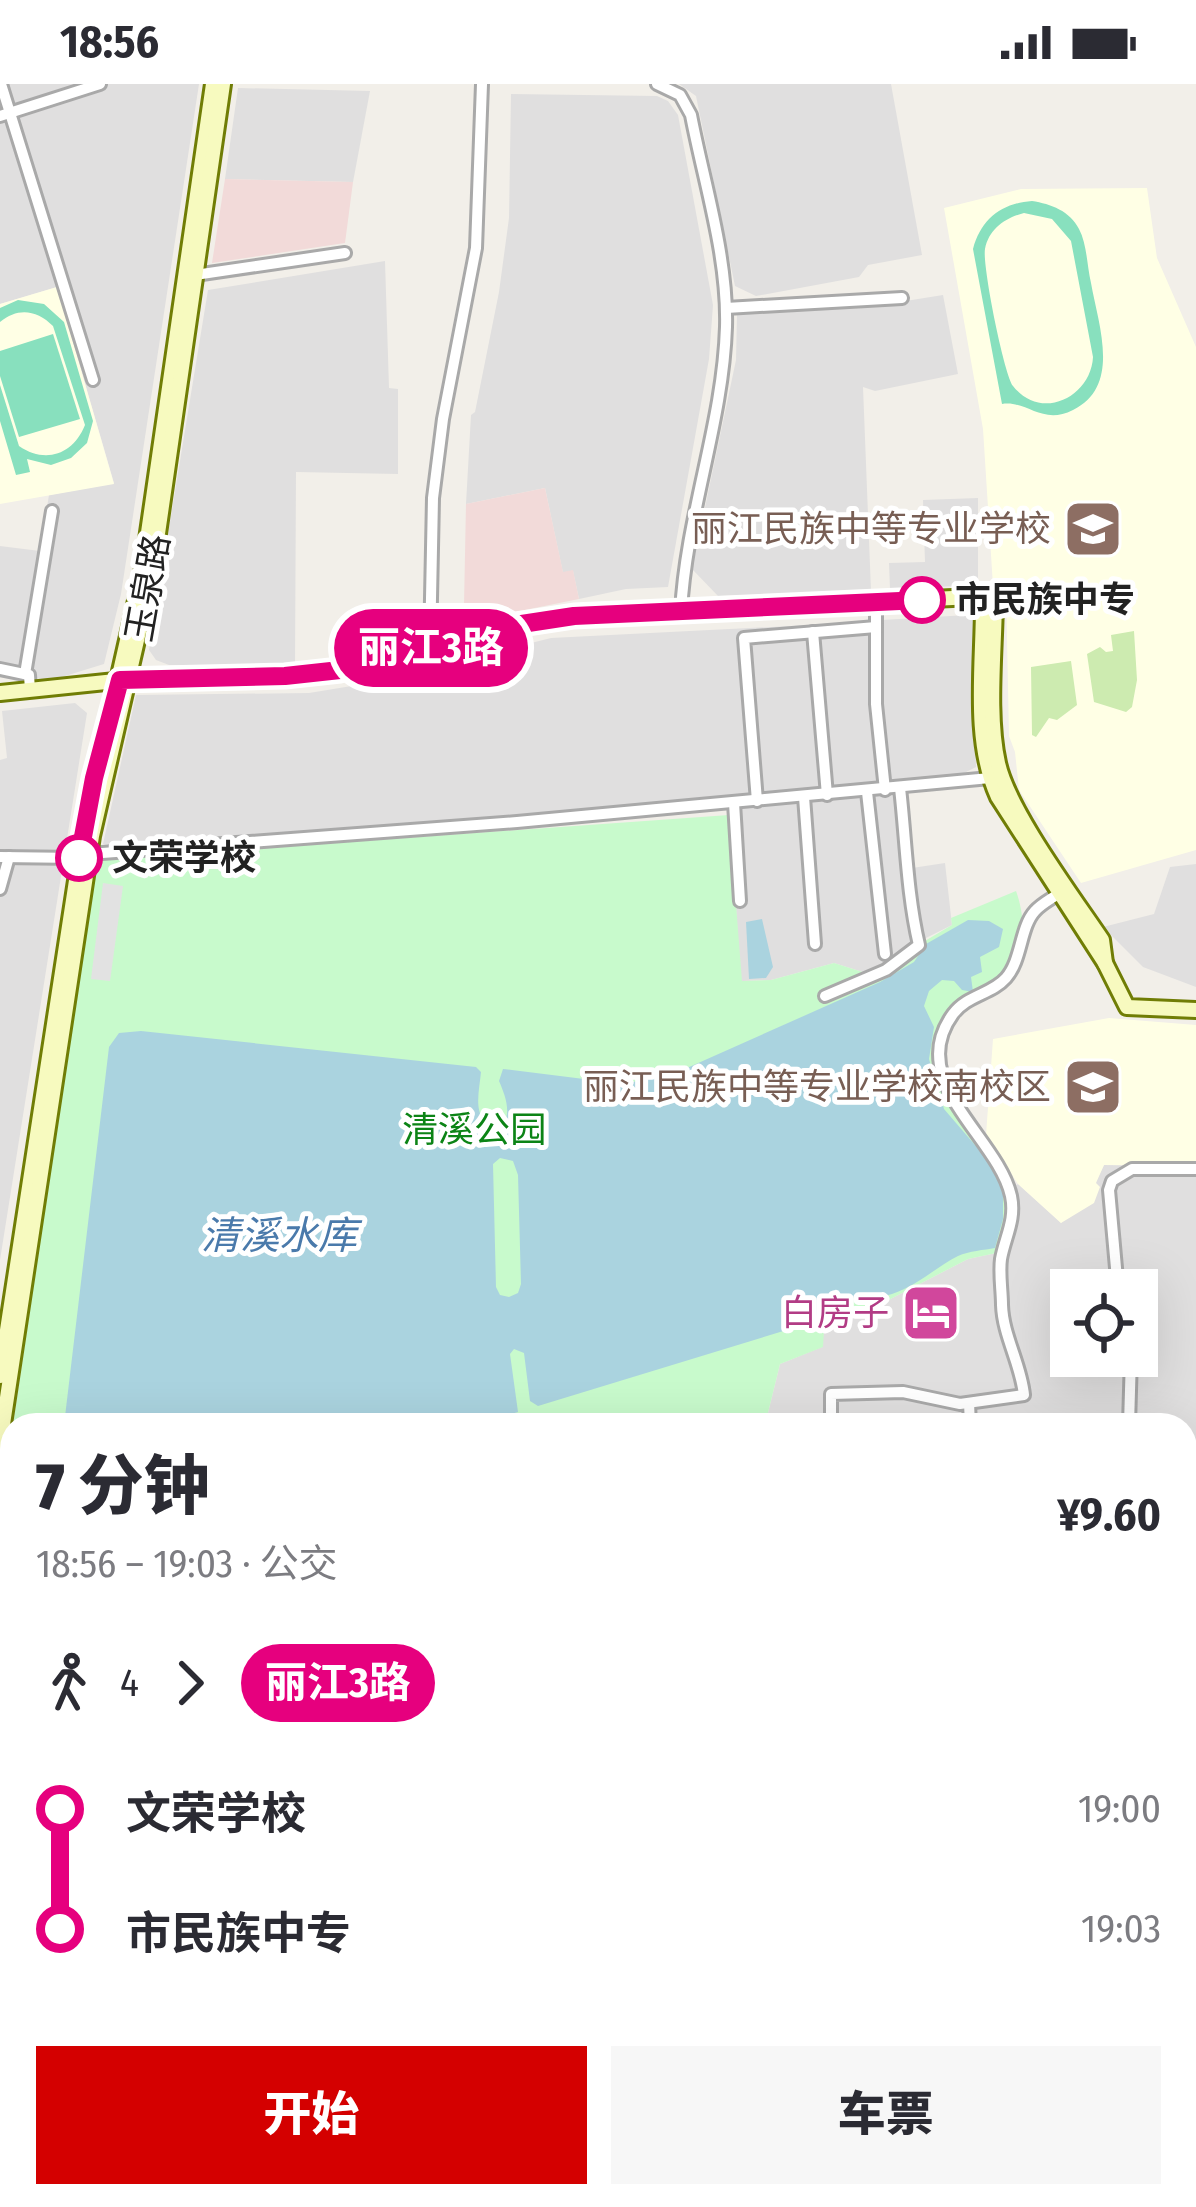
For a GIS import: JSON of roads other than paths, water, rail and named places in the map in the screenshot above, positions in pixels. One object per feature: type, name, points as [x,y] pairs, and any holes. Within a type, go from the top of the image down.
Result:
[{"type":"street","points":[[1,84],[5,114],[93,380]]},
{"type":"street","points":[[5,114],[100,84]]},
{"type":"street","name":"玉泉路","points":[[124,684],[213,84]]},
{"type":"street","name":"玉泉路","points":[[4,1413],[94,778],[152,575],[223,84]]},
{"type":"street","points":[[430,648],[435,475],[476,248],[482,84]]},
{"type":"street","points":[[657,84],[680,95],[691,116],[726,308],[723,363],[685,558],[681,612]]},
{"type":"street","points":[[195,275],[345,253]]},
{"type":"street","points":[[726,308],[902,298]]},
{"type":"street","points":[[27,682],[52,511]]},
{"type":"street","points":[[0,703],[124,684],[304,674],[359,666],[550,619],[989,600]]},
{"type":"street","points":[[757,801],[744,638],[813,632],[989,600]]},
{"type":"street","points":[[989,600],[984,742],[990,778],[1007,814],[1130,1008],[1196,1010]]},
{"type":"street","points":[[989,600],[995,742],[1001,773],[1102,940],[1105,963]]},
{"type":"street","points":[[0,693],[27,682],[323,681],[517,634],[574,625],[876,619]]},
{"type":"street","points":[[876,619],[876,704],[885,790]]},
{"type":"street","points":[[813,632],[827,795]]},
{"type":"street","points":[[0,669],[27,682]]},
{"type":"street","points":[[0,890],[4,857],[84,856],[990,778]]},
{"type":"street","points":[[825,996],[886,970],[919,945],[908,901],[912,885],[900,788]]},
{"type":"street","points":[[867,792],[885,954]]},
{"type":"street","points":[[804,797],[815,944]]},
{"type":"street","points":[[734,803],[740,901]]},
{"type":"street","name":"玉泉路","points":[[0,1376],[5,1304],[84,856]]},
{"type":"street","points":[[831,1413],[831,1394],[903,1392],[969,1403],[1024,1395],[1002,1313],[1001,1259],[1010,1234],[1012,1199],[987,1147],[953,1104],[940,1051],[953,1014],[966,1000],[1007,977],[1033,913],[1058,895]]},
{"type":"street","points":[[1116,1269],[1112,1181],[1132,1169],[1196,1169]]},
{"type":"street","points":[[1129,1413],[1130,1377]]},
{"type":"street","points":[[969,1403],[969,1413]]},
{"type":"water","points":[[762,919],[773,967],[766,978],[749,979],[746,922]]},
{"type":"water","name":"清溪水库","points":[[968,920],[989,921],[1003,929],[999,947],[980,957],[982,972],[971,977],[973,992],[942,980],[929,991],[924,1006],[934,1027],[929,1059],[944,1109],[993,1166],[1003,1189],[1003,1219],[995,1248],[958,1256],[892,1294],[846,1299],[826,1318],[538,1406],[530,1401],[524,1353],[514,1349],[510,1354],[515,1413],[65,1413],[109,1047],[119,1033],[141,1031],[476,1067],[481,1072],[480,1112],[496,1129],[504,1125],[507,1114],[499,1081],[503,1069],[608,1082],[678,1072],[880,982],[914,962],[926,944]],"holes":[[[500,1158],[513,1161],[518,1175],[521,1284],[518,1293],[509,1297],[500,1295],[496,1287],[493,1164]]]},
{"type":"place","name":"丽江民族中等专业学校","points":[[1093,529]]},
{"type":"place","name":"市民族中专","points":[[922,600]]},
{"type":"place","name":"文荣学校","points":[[79,858]]},
{"type":"place","name":"丽江民族中等专业学校南校区","points":[[1093,1087]]},
{"type":"place","name":"白房子","points":[[931,1313]]},
{"type":"park label","name":"清溪公园","points":[[474,1130]]}]
